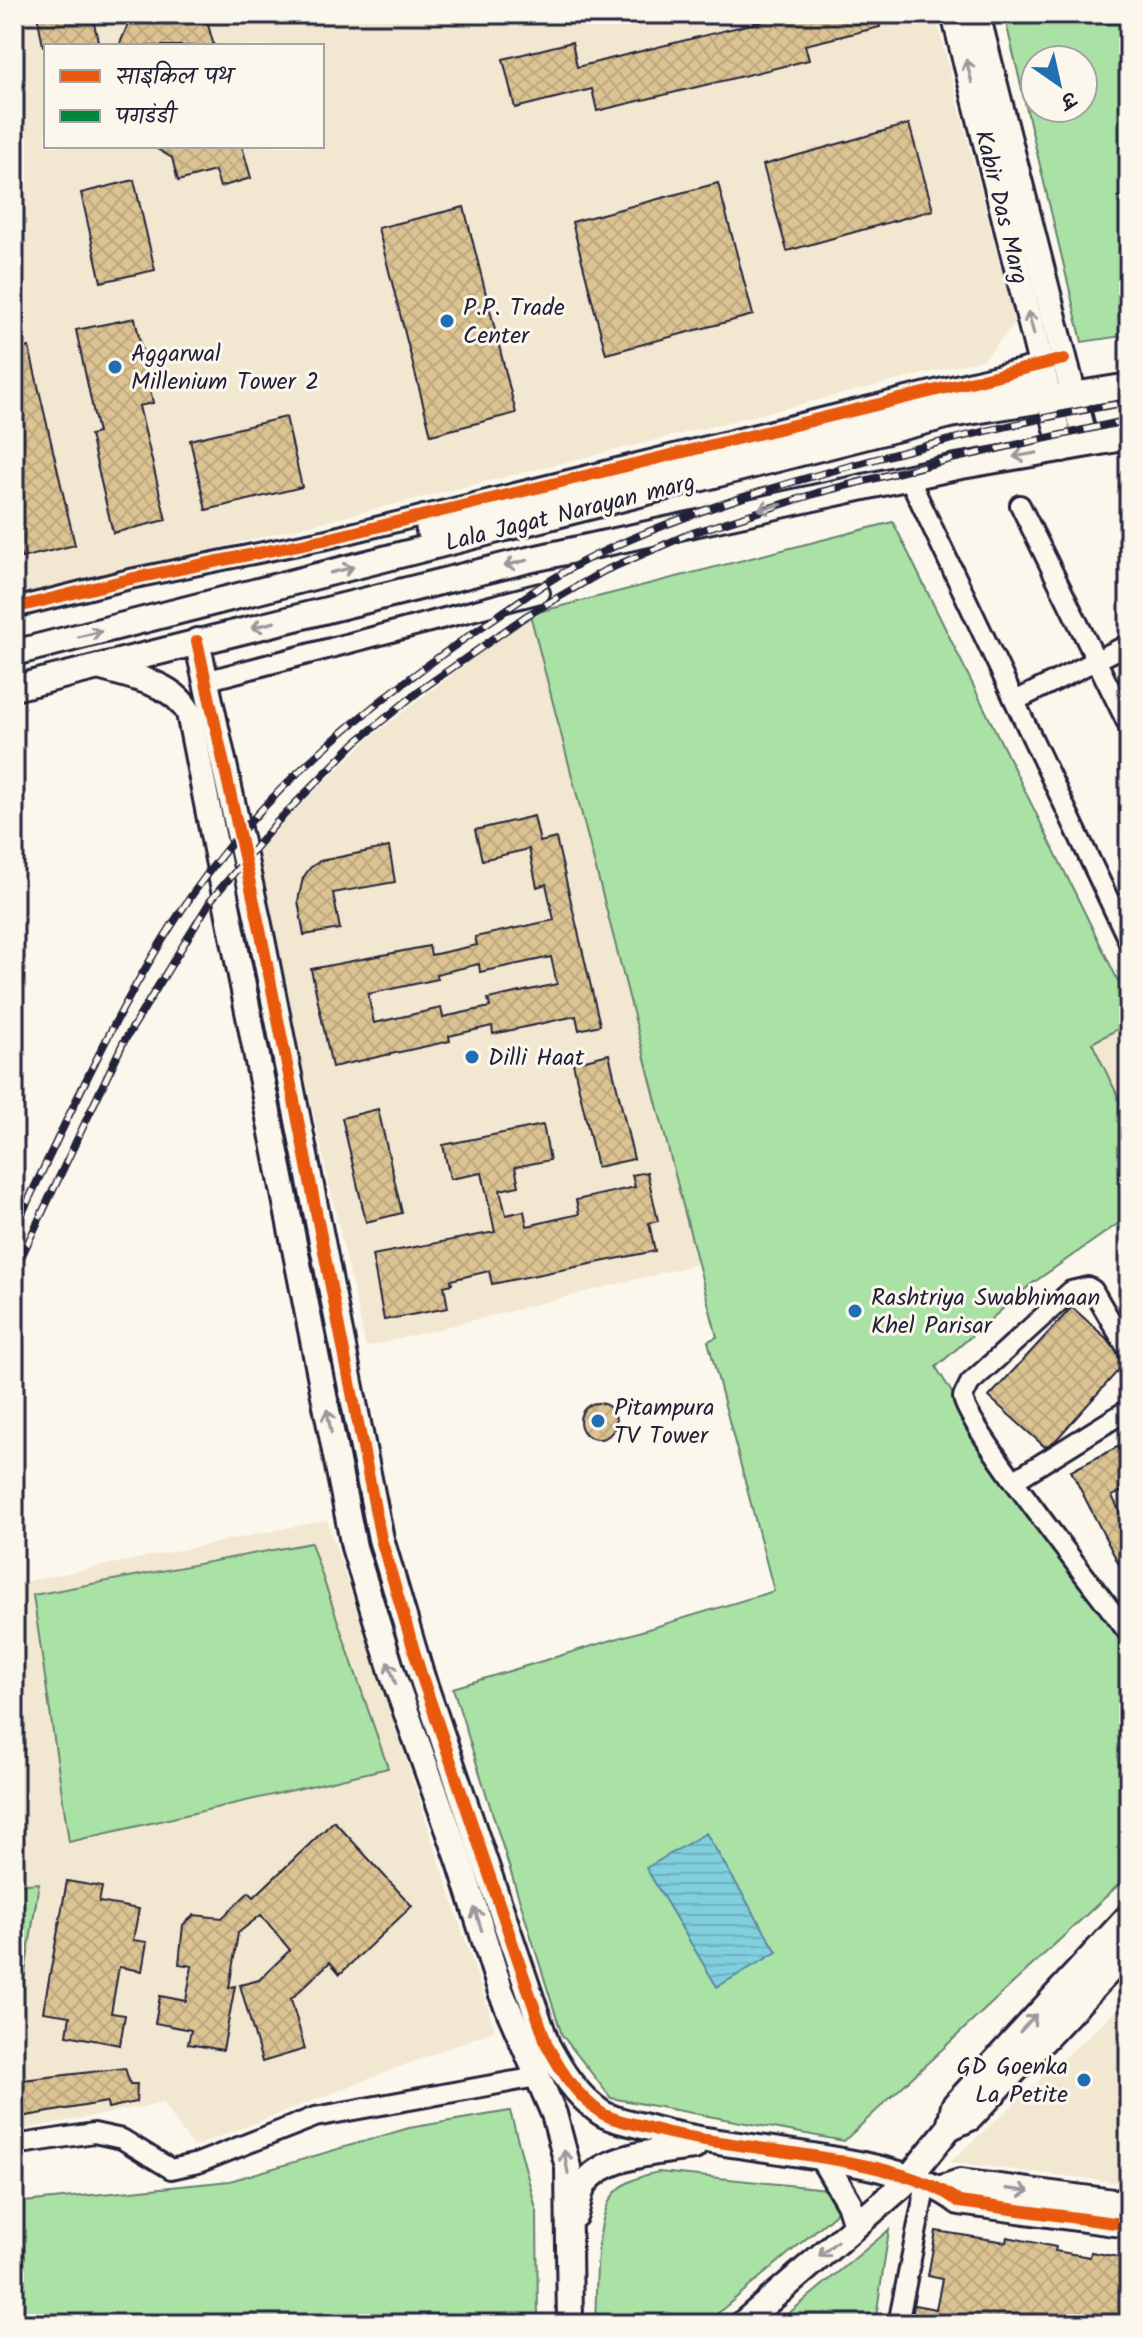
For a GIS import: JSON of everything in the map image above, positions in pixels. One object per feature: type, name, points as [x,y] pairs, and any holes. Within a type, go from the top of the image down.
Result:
[{"type":"street","name":"Kabir Das Marg","points":[[954,14],[1055,379]]},
{"type":"street","name":"Kabir Das Marg","points":[[977,14],[1055,379]]},
{"type":"street","name":"Lala Jagat Narayan marg","points":[[14,653],[950,415],[1055,379],[1129,386]]},
{"type":"street","points":[[14,608],[130,579],[424,515],[426,531],[1055,379],[1074,446]]},
{"type":"street","name":"Lala Jagat Narayan marg","points":[[14,688],[528,560],[909,478],[1129,437]]},
{"type":"street","points":[[909,478],[1129,942]]},
{"type":"street","points":[[699,479],[711,520]]},
{"type":"street","points":[[1020,505],[1129,727]]},
{"type":"street","points":[[205,681],[540,593]]},
{"type":"street","points":[[197,641],[261,934],[381,1539],[471,1858],[501,1992],[554,2114],[568,2167],[570,2324]]},
{"type":"street","points":[[1015,701],[1129,644]]},
{"type":"street","points":[[99,667],[152,683],[183,701],[189,713],[358,1561],[394,1678],[547,2045],[569,2084],[602,2114],[684,2139],[823,2159],[925,2183],[960,2182],[1129,2204]]},
{"type":"street","points":[[1129,1352],[1093,1290],[1081,1287],[1071,1291],[970,1383],[964,1391],[963,1404],[1129,1634]]},
{"type":"street","points":[[322,1388],[348,1382]]},
{"type":"street","points":[[1015,1480],[1129,1409]]},
{"type":"street","points":[[898,2324],[925,2183],[949,2128],[954,2106],[1129,1916]]},
{"type":"street","points":[[949,2128],[970,2118],[1129,1950]]},
{"type":"street","points":[[14,2145],[94,2133],[122,2139],[171,2169],[198,2163],[315,2117],[537,2077]]},
{"type":"street","points":[[567,2240],[585,2183],[611,2164],[640,2154],[717,2144]]},
{"type":"street","points":[[823,2159],[849,2203],[856,2225]]},
{"type":"street","points":[[925,2183],[959,2202],[1129,2225]]},
{"type":"street","points":[[742,2324],[856,2225],[925,2183]]},
{"type":"shaded area","points":[[14,14],[935,14],[1015,323],[984,359],[14,598]]},
{"type":"shaded area","name":"Dilli Haat","points":[[530,614],[697,1264],[366,1347],[254,850],[371,737]]},
{"type":"shaded area","points":[[1129,1023],[1129,1119],[1092,1043]]},
{"type":"shaded area","points":[[327,1520],[495,2030],[193,2147],[163,2103],[14,2131],[14,1584]]},
{"type":"shaded area","name":"GD Goenka La Petite","points":[[1129,1999],[1129,2184],[950,2162]]},
{"type":"green space","points":[[1004,14],[1129,14],[1129,335],[1082,342],[1030,124],[1099,124],[1099,44],[1019,44],[1019,77]]},
{"type":"green space","name":"Rashtriya Swabhimaan Khel Parisar","points":[[893,522],[1129,1003],[1129,1023],[1092,1043],[1129,1119],[1129,1216],[1030,1285],[936,1367],[1043,1539],[1129,1650],[1129,1875],[844,2141],[611,2098],[562,2035],[453,1688],[774,1591],[708,1341],[717,1337],[530,614]]},
{"type":"green space","points":[[311,1543],[388,1768],[69,1842],[33,1595]]},
{"type":"green space","points":[[39,1883],[14,2043],[14,1885]]},
{"type":"green space","points":[[510,2111],[537,2212],[538,2324],[14,2324],[14,2203],[230,2181],[409,2128]]},
{"type":"green space","points":[[659,2172],[837,2190],[843,2201],[834,2215],[705,2324],[595,2324],[600,2237],[608,2205],[623,2186]]},
{"type":"green space","points":[[889,2230],[875,2324],[776,2324]]},
{"type":"water","points":[[706,1833],[777,1952],[717,1987],[646,1868]]},
{"type":"building","points":[[37,14],[92,14],[98,41],[43,46]]},
{"type":"building","points":[[132,14],[205,14],[213,44],[120,44]]},
{"type":"building","points":[[791,14],[877,14],[880,27],[805,45],[809,60],[597,111],[592,89],[515,108],[503,59],[572,42],[577,67]]},
{"type":"building","points":[[909,124],[933,210],[787,251],[763,165]]},
{"type":"building","points":[[155,148],[243,148],[251,178],[220,187],[215,171],[178,181],[172,158]]},
{"type":"building","points":[[134,180],[155,270],[101,282],[81,193]]},
{"type":"building","points":[[718,183],[753,315],[606,354],[572,222]]},
{"type":"building","name":"P.P. Trade Center","points":[[464,207],[516,413],[431,435],[378,228]]},
{"type":"building","points":[[135,318],[153,403],[139,406],[166,520],[113,533],[90,435],[98,433],[76,330]]},
{"type":"building","points":[[29,347],[75,545],[21,558],[14,527],[14,351]]},
{"type":"building","points":[[286,417],[302,487],[206,510],[190,440]]},
{"type":"building","points":[[534,816],[540,842],[556,838],[600,1025],[579,1030],[576,1016],[493,1034],[492,1026],[449,1036],[450,1041],[332,1067],[311,969],[429,946],[431,955],[477,945],[475,937],[554,920],[546,884],[537,887],[529,849],[482,860],[475,830]],"holes":[[[551,957],[557,984],[488,999],[490,1007],[443,1017],[441,1008],[374,1023],[368,994],[438,979],[436,974],[479,964],[480,972]]]},
{"type":"building","points":[[389,847],[395,882],[333,893],[340,929],[304,935],[298,901],[303,878],[310,868],[320,861]]},
{"type":"building","points":[[609,1054],[634,1159],[597,1167],[573,1063]]},
{"type":"building","points":[[378,1109],[402,1213],[366,1222],[342,1118]]},
{"type":"building","points":[[543,1125],[550,1160],[515,1167],[519,1186],[500,1190],[506,1215],[524,1211],[527,1226],[579,1214],[576,1200],[635,1187],[632,1175],[647,1172],[658,1221],[649,1223],[655,1251],[492,1284],[489,1271],[451,1280],[452,1284],[444,1286],[448,1308],[384,1320],[372,1255],[495,1232],[482,1173],[450,1179],[443,1145]]},
{"type":"building","points":[[1072,1307],[1107,1339],[1125,1363],[1056,1440],[1045,1447],[989,1397]]},
{"type":"building","name":"Pitampura TV Tower","points":[[598,1403],[611,1408],[616,1421],[611,1434],[598,1439],[585,1434],[580,1421],[585,1408]]},
{"type":"building","points":[[1129,1441],[1129,1488],[1112,1496],[1129,1530],[1129,1584],[1071,1471]]},
{"type":"building","points":[[334,1821],[412,1906],[340,1974],[330,1962],[291,1999],[305,2049],[262,2062],[240,1985],[259,1980],[290,1950],[261,1915],[238,1933],[229,1988],[235,1986],[223,2050],[188,2044],[191,2030],[155,2023],[160,1996],[186,2001],[192,1966],[179,1964],[183,1925],[194,1915],[222,1918],[249,1892],[254,1897]]},
{"type":"building","points":[[67,1881],[102,1887],[99,1902],[139,1909],[133,1940],[147,1942],[142,1971],[119,1967],[111,2013],[125,2015],[120,2045],[67,2035],[70,2016],[43,2012]]},
{"type":"building","points":[[125,2068],[130,2084],[137,2084],[136,2102],[108,2108],[107,2102],[21,2117],[23,2080]]},
{"type":"building","points":[[936,2231],[1006,2242],[1007,2237],[1056,2247],[1055,2251],[1090,2257],[1091,2252],[1129,2259],[1129,2324],[911,2324],[914,2305],[936,2309],[942,2279],[928,2276]]},
{"type":"railway","points":[[14,1230],[119,1015],[194,892],[224,852],[291,779],[366,713],[445,652],[583,561],[670,523],[780,486],[891,455],[1010,426],[1129,402]]},
{"type":"railway","points":[[14,1272],[123,1043],[211,900],[277,822],[356,742],[419,691],[526,616],[604,571],[689,534],[817,493],[947,460],[1129,420]]},
{"type":"cycle path","points":[[14,608],[130,579],[327,539],[1064,359]]},
{"type":"cycle path","points":[[197,641],[261,934],[381,1539],[420,1671],[547,2045],[558,2064],[591,2105],[605,2115],[622,2121],[680,2135],[855,2163],[897,2173],[932,2186],[959,2202],[1129,2225]]},
{"type":"place","name":"P.P. Trade Center","points":[[447,321]]},
{"type":"place","name":"Aggarwal Millenium Tower 2","points":[[115,367]]},
{"type":"place","name":"Dilli Haat","points":[[472,1057]]},
{"type":"place","name":"Rashtriya Swabhimaan Khel Parisar","points":[[855,1311]]},
{"type":"place","name":"Pitampura TV Tower","points":[[598,1421]]},
{"type":"place","name":"GD Goenka La Petite","points":[[1084,2080]]}]
